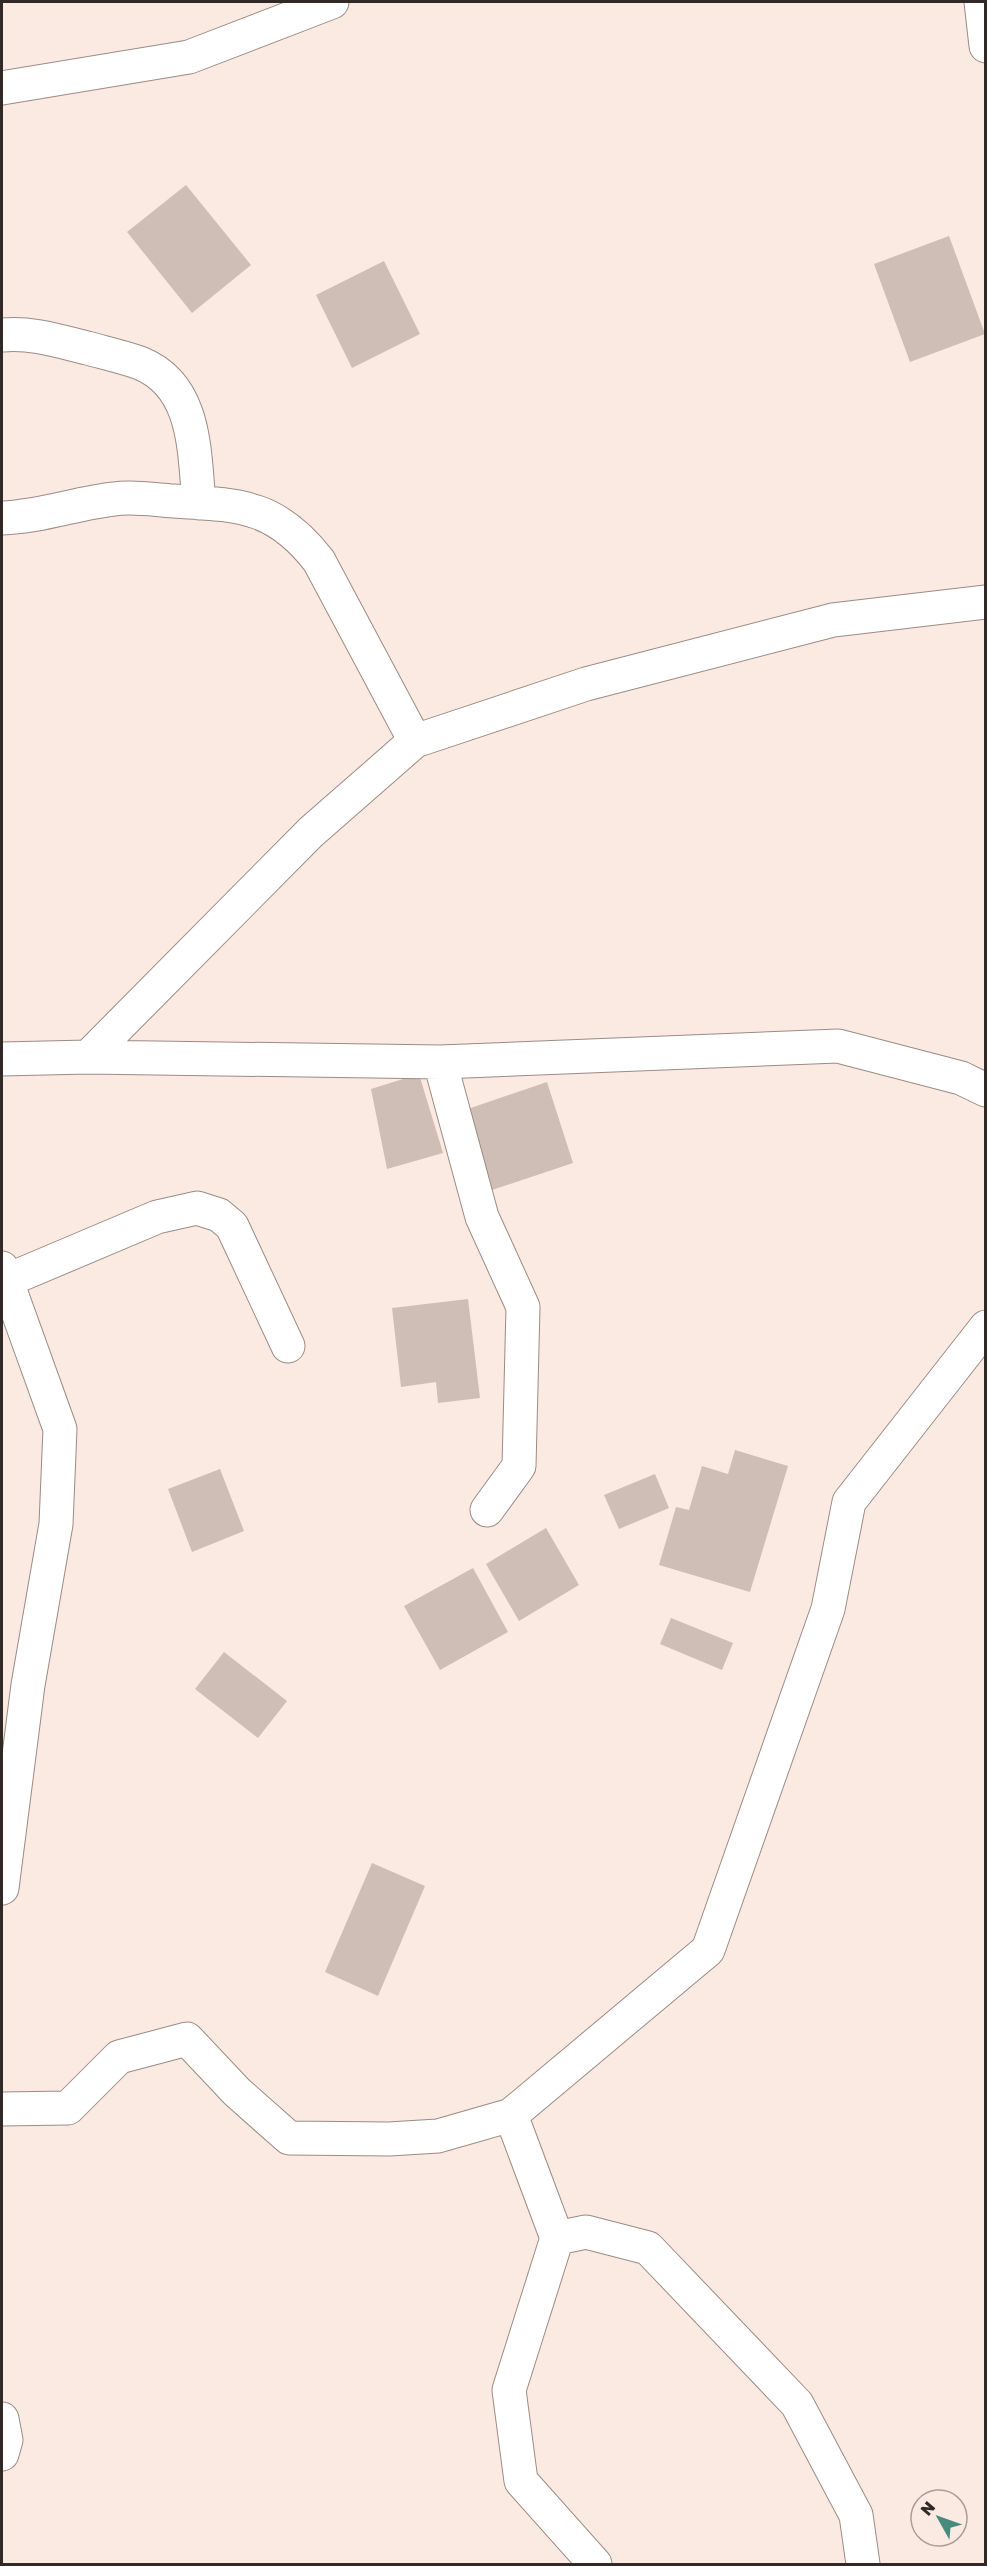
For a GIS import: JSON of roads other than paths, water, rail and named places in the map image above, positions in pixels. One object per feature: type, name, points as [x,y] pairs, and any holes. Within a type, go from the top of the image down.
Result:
[{"type":"street","points":[[2,88],[189,57],[332,2]]},
{"type":"street","points":[[981,2],[986,46]]},
{"type":"street","points":[[2,334],[43,337],[129,360],[163,376],[184,404],[191,424],[199,503]]},
{"type":"street","points":[[2,518],[14,518],[116,498],[236,505],[278,522],[302,540],[324,569],[415,741]]},
{"type":"street","points":[[88,1057],[311,832],[415,741],[586,684],[833,620],[986,602]]},
{"type":"street","points":[[2,1059],[88,1057],[440,1062],[838,1046],[961,1078],[986,1090]]},
{"type":"street","points":[[440,1062],[482,1217],[523,1307],[519,1466],[487,1510]]},
{"type":"street","points":[[2,1888],[28,1685],[56,1524],[60,1429],[5,1274],[157,1217],[197,1208],[219,1215],[232,1226],[288,1346]]},
{"type":"street","points":[[2,2109],[68,2108],[119,2057],[187,2039],[237,2092],[289,2138],[390,2139],[438,2136],[511,2115],[708,1950],[828,1609],[849,1502],[986,1327]]},
{"type":"street","points":[[511,2115],[557,2238],[509,2390],[521,2481],[595,2565]]},
{"type":"street","points":[[557,2238],[586,2232],[648,2248],[797,2404],[856,2515],[863,2565]]},
{"type":"street","points":[[2,2419],[6,2440],[2,2454]]}]
